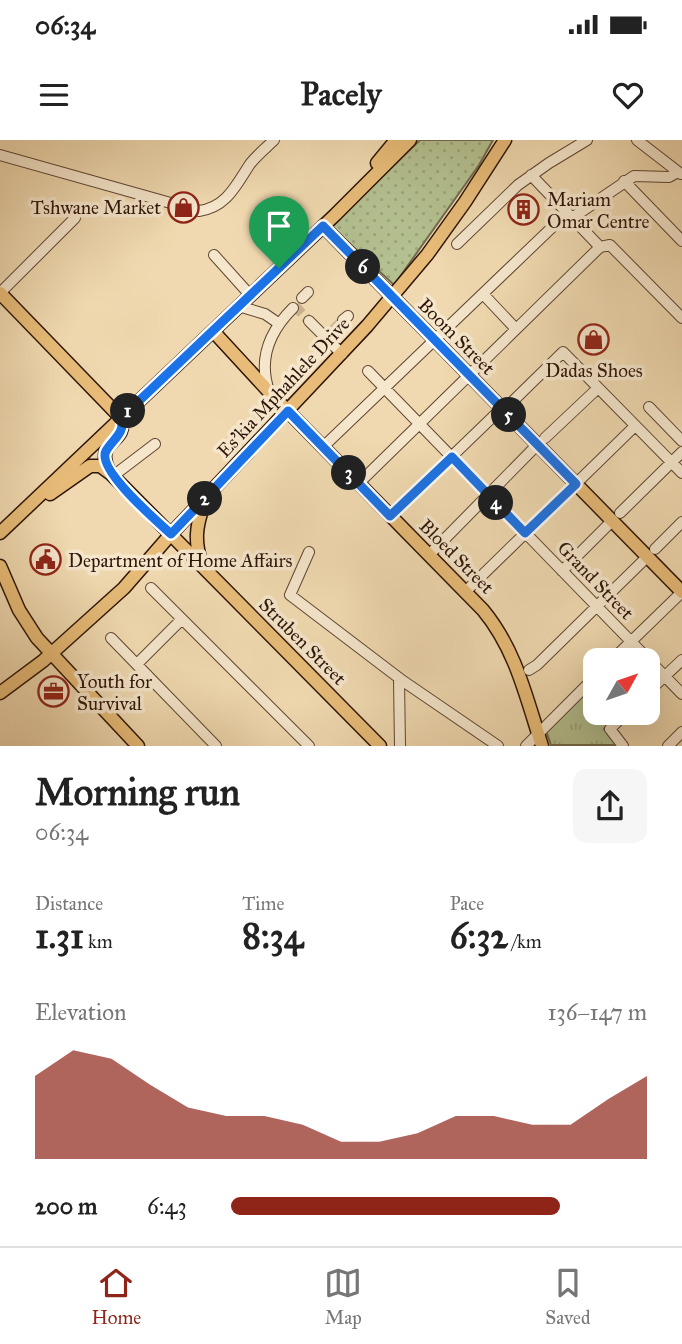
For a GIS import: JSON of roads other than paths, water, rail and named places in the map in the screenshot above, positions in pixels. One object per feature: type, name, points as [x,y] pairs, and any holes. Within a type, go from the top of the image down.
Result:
[{"type":"main road","points":[[335,215],[396,140]]},
{"type":"main road","points":[[0,533],[335,215],[410,140]]},
{"type":"main road","name":"Es'kia Mphahlele Drive","points":[[0,693],[50,655],[124,588],[171,534],[342,354],[393,298],[466,202],[505,140]]},
{"type":"main road","name":"Boom Street","points":[[323,226],[469,375],[506,406],[541,441],[576,484],[616,517],[651,553],[682,592]]},
{"type":"main road","points":[[0,293],[118,421],[121,429],[104,454],[104,461],[112,475]]},
{"type":"main road","points":[[0,304],[118,421]]},
{"type":"main road","name":"Bloed Street","points":[[213,331],[499,629],[520,674],[540,740]]},
{"type":"main road","points":[[34,501],[50,494],[90,466],[100,466],[112,475]]},
{"type":"main road","name":"Struben Street","points":[[112,475],[380,746]]},
{"type":"main road","points":[[204,568],[197,551],[195,533],[206,497]]},
{"type":"main road","points":[[0,566],[28,627],[50,655],[138,746]]},
{"type":"street","points":[[0,155],[199,211],[210,210],[225,200],[253,161],[274,140]]},
{"type":"street","points":[[457,244],[531,175],[587,140]]},
{"type":"street","points":[[637,140],[680,174]]},
{"type":"street","points":[[323,447],[482,294],[569,215],[624,181],[642,175],[669,177],[680,174]]},
{"type":"street","points":[[531,175],[600,247]]},
{"type":"street","points":[[624,181],[682,241]]},
{"type":"street","points":[[0,293],[75,218]]},
{"type":"street","points":[[359,483],[600,247],[610,245],[682,318]]},
{"type":"street","points":[[214,255],[250,295]]},
{"type":"street","points":[[482,294],[516,329]]},
{"type":"street","points":[[239,306],[265,314],[278,323]]},
{"type":"street","points":[[271,394],[264,365],[267,347],[278,323],[293,308]]},
{"type":"street","points":[[309,321],[329,334],[342,354]]},
{"type":"street","points":[[390,516],[563,352],[682,473]]},
{"type":"street","name":"Grand Street","points":[[368,371],[682,694]]},
{"type":"street","points":[[429,555],[541,441],[598,388]]},
{"type":"street","points":[[649,407],[682,441]]},
{"type":"street","points":[[465,592],[635,426]]},
{"type":"street","points":[[112,475],[155,444]]},
{"type":"street","points":[[562,571],[682,452]]},
{"type":"street","points":[[529,670],[682,522]]},
{"type":"street","points":[[309,552],[290,595],[400,678],[498,746]]},
{"type":"street","points":[[151,588],[309,746]]},
{"type":"street","points":[[624,648],[682,592]]},
{"type":"street","points":[[137,664],[182,619]]},
{"type":"street","points":[[111,638],[216,746]]},
{"type":"street","points":[[660,681],[682,660]]},
{"type":"street","points":[[400,678],[400,746]]},
{"type":"street","points":[[526,746],[540,740],[583,691]]},
{"type":"street","points":[[614,725],[610,729],[623,746]]},
{"type":"street","points":[[668,746],[682,732]]},
{"type":"tunnel","points":[[295,306],[309,321]]},
{"type":"tunnel","points":[[333,330],[343,320]]},
{"type":"place","name":"Tshwane Market","points":[[184,207]]},
{"type":"place","name":"Mariam Omar Centre","points":[[524,210]]},
{"type":"place","name":"Dadas Shoes","points":[[594,339]]},
{"type":"place","name":"Department of Home Affairs","points":[[45,560]]},
{"type":"place","name":"Youth for Survival","points":[[54,692]]}]
